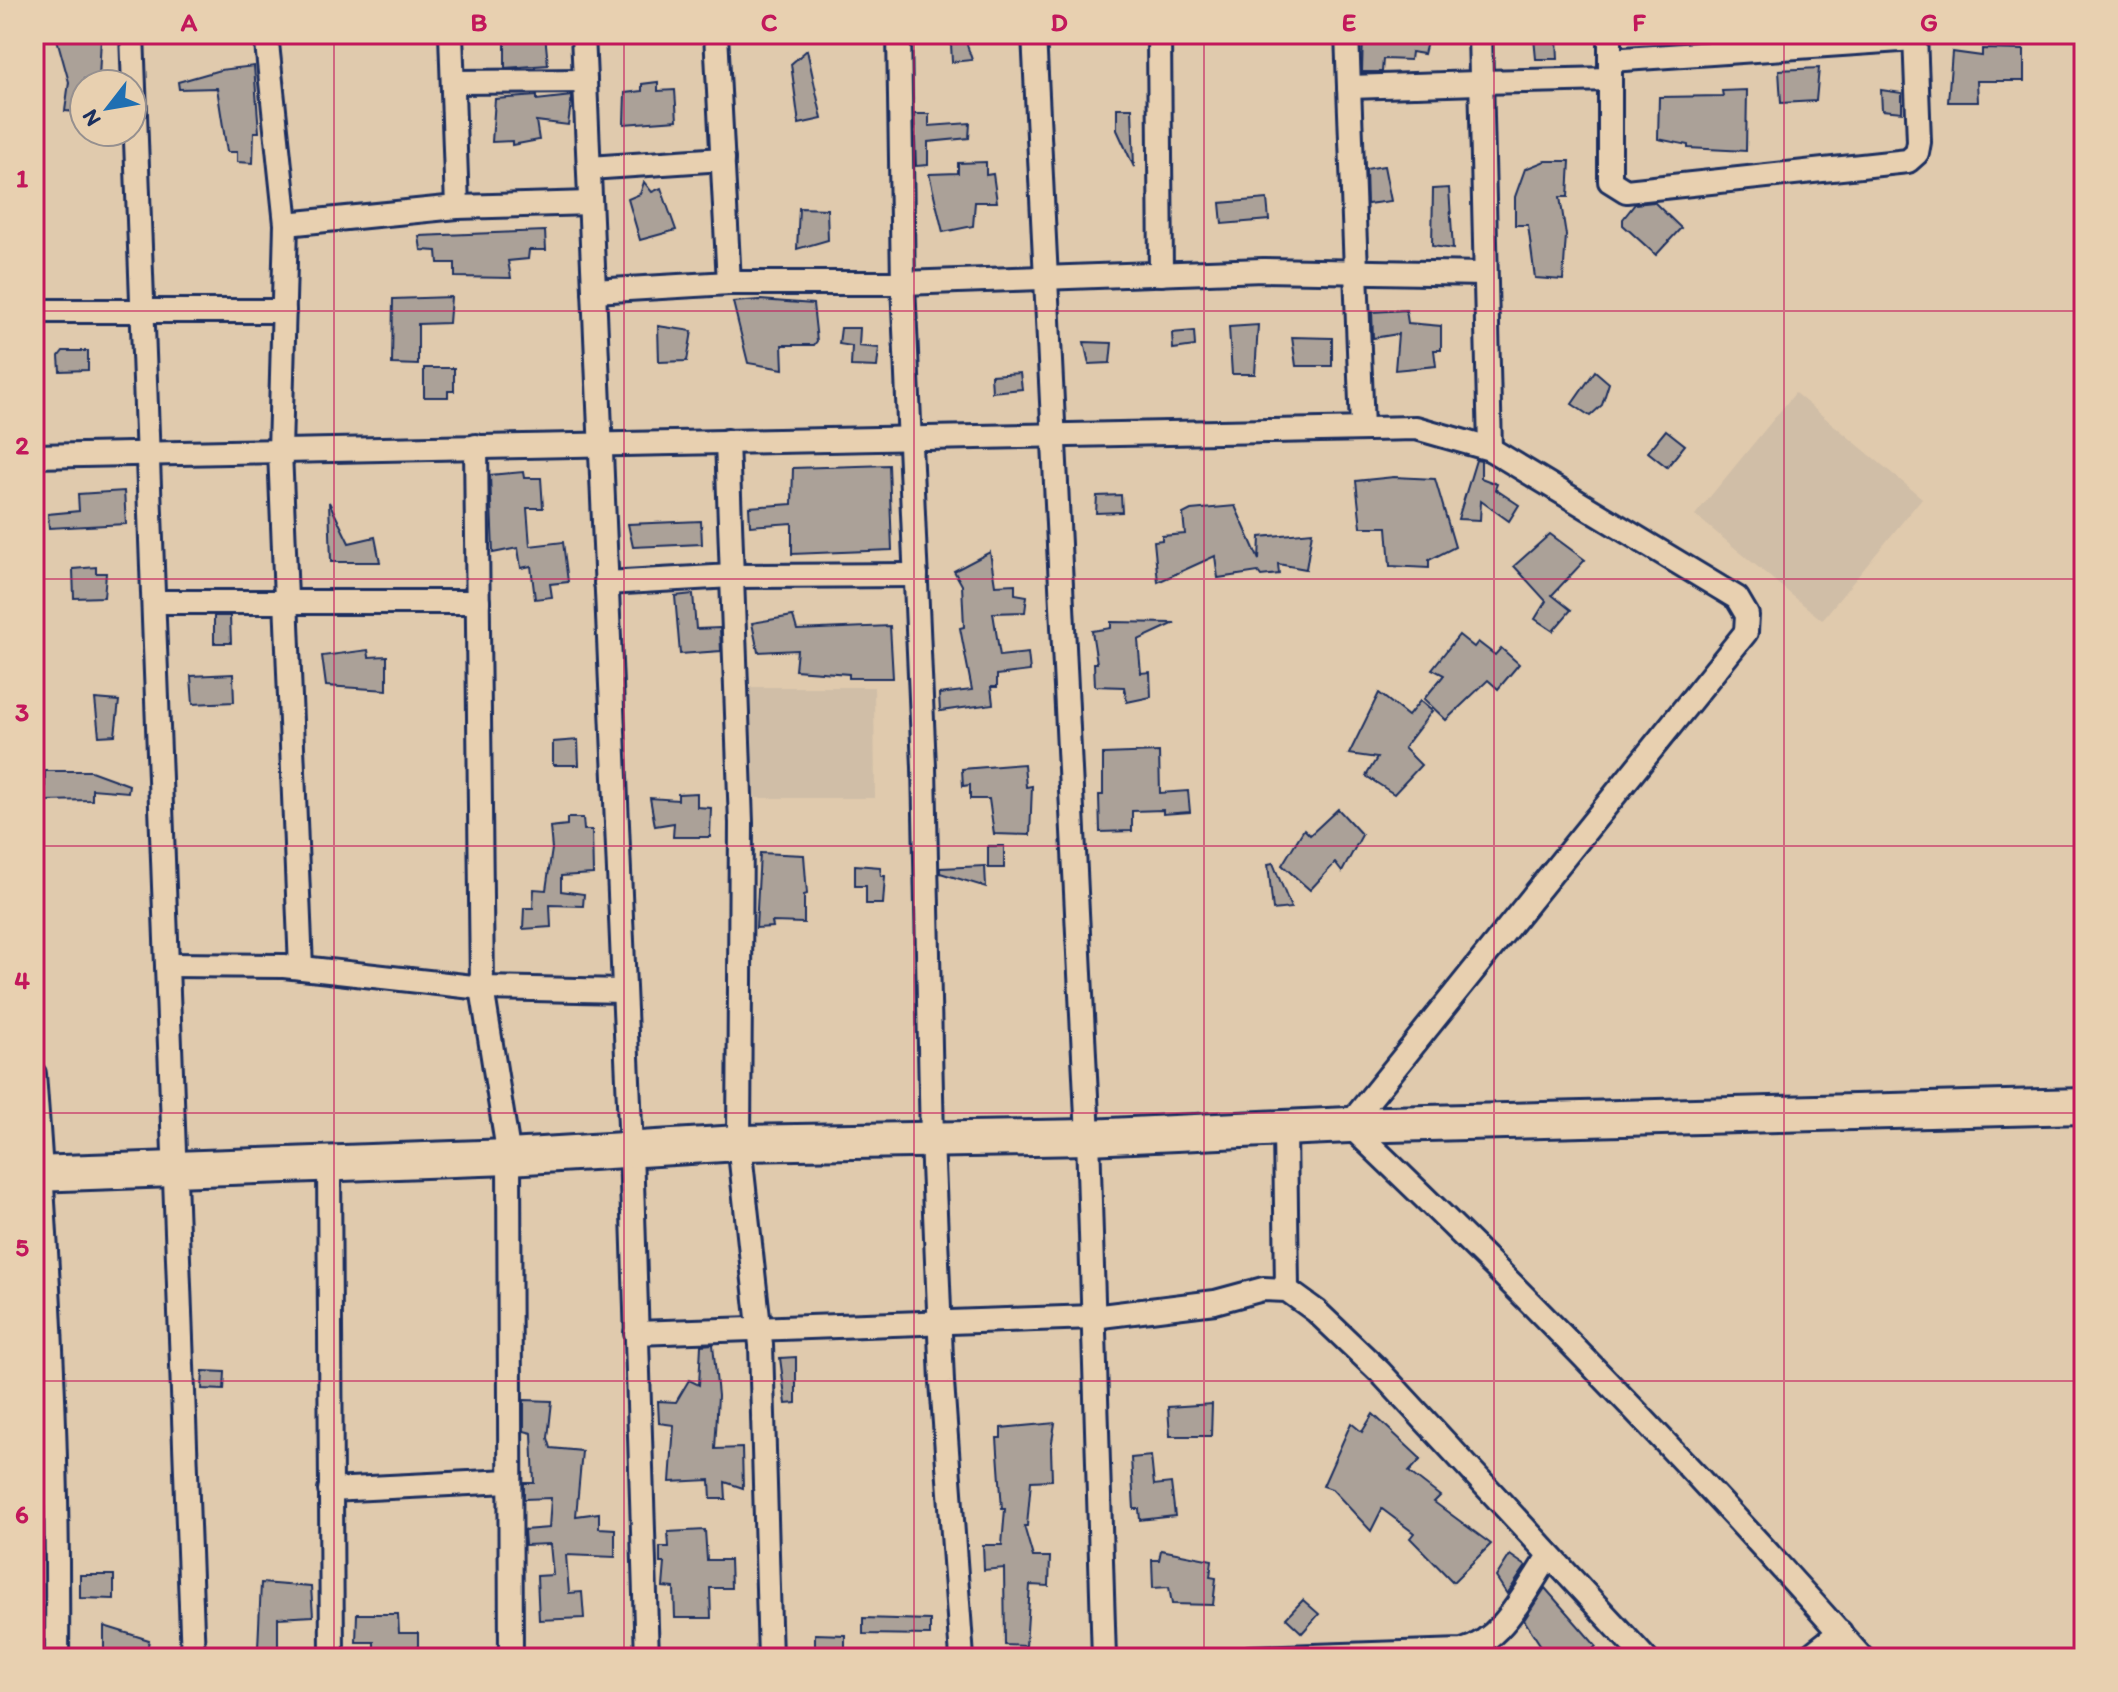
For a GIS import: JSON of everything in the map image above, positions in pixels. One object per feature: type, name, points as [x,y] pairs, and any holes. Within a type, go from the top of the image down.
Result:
[{"type":"main road","points":[[38,1174],[509,1157],[739,1143],[1088,1137],[1349,1125],[2084,1106]]},
{"type":"street","points":[[132,34],[193,1658]]},
{"type":"street","points":[[266,34],[286,224],[280,451],[301,968]]},
{"type":"street","points":[[451,34],[457,207]]},
{"type":"street","points":[[583,34],[631,1150],[647,1658]]},
{"type":"street","points":[[716,34],[729,283]]},
{"type":"street","points":[[899,34],[903,283],[924,767],[932,1140],[939,1319],[962,1658]]},
{"type":"street","points":[[1034,34],[1088,1137],[1104,1658]]},
{"type":"street","points":[[1159,34],[1161,274]]},
{"type":"street","points":[[1347,34],[1362,429]]},
{"type":"street","points":[[1480,34],[1490,449]]},
{"type":"street","points":[[1481,82],[1610,69],[1915,37],[1917,153],[1908,161],[1626,191],[1617,188],[1610,181],[1610,69],[1610,34]]},
{"type":"street","points":[[453,82],[585,81]]},
{"type":"street","points":[[1349,87],[1478,83],[1416,85]]},
{"type":"street","points":[[589,168],[723,159]]},
{"type":"street","points":[[286,224],[457,207],[590,203]]},
{"type":"street","points":[[594,291],[729,283],[903,283],[1161,274],[1356,271],[1485,274]]},
{"type":"street","points":[[34,311],[142,308],[284,311]]},
{"type":"street","points":[[34,456],[1416,428],[1490,449],[1737,598],[1747,615],[1746,632],[1349,1125],[1495,1264],[1742,1521],[1862,1658]]},
{"type":"street","points":[[727,441],[741,823],[739,1143],[759,1328],[770,1658]]},
{"type":"street","points":[[476,446],[482,988],[509,1157],[511,1658]]},
{"type":"street","points":[[606,583],[732,576],[916,575]]},
{"type":"street","points":[[154,602],[478,602]]},
{"type":"street","points":[[167,965],[301,968],[482,988],[623,991]]},
{"type":"street","points":[[34,1074],[58,1576],[57,1658]]},
{"type":"street","points":[[1285,1128],[1287,1290]]},
{"type":"street","points":[[329,1162],[332,1658]]},
{"type":"street","points":[[636,1333],[939,1319],[1093,1317],[1215,1302],[1263,1289],[1287,1290],[1316,1311],[1380,1372],[1645,1658]]},
{"type":"street","points":[[330,1490],[509,1481]]},
{"type":"street","points":[[1250,1658],[1462,1651],[1478,1647],[1495,1633],[1549,1556]]},
{"type":"street","points":[[1807,1658],[1840,1632]]},
{"type":"shaded area","points":[[1795,393],[1922,498],[1822,620],[1695,515]]},
{"type":"shaded area","points":[[747,687],[874,687],[875,798],[748,798]]},
{"type":"building","points":[[545,34],[548,65],[505,68],[505,37]]},
{"type":"building","points":[[1363,34],[1429,34],[1424,54],[1411,52],[1410,60],[1383,59],[1382,72],[1362,72]]},
{"type":"building","points":[[101,37],[100,68],[68,68],[68,78],[57,39]]},
{"type":"building","points":[[1534,38],[1557,38],[1558,59],[1536,59]]},
{"type":"building","points":[[966,42],[972,60],[952,62],[951,44]]},
{"type":"building","points":[[1982,49],[2024,50],[2024,81],[1977,81],[1978,102],[1948,102],[1952,52],[1982,56]]},
{"type":"building","points":[[807,50],[822,119],[799,124],[791,64]]},
{"type":"building","points":[[254,66],[259,132],[254,132],[253,163],[237,162],[237,152],[227,152],[217,88],[179,89],[178,82],[220,70]]},
{"type":"building","points":[[1819,68],[1816,101],[1781,103],[1779,70]]},
{"type":"building","points":[[658,82],[658,91],[675,90],[677,120],[624,124],[625,93],[642,91],[642,84]]},
{"type":"building","points":[[1747,90],[1746,151],[1688,148],[1688,145],[1658,139],[1659,97],[1723,96],[1722,91]]},
{"type":"building","points":[[1881,90],[1902,93],[1902,112],[1882,110]]},
{"type":"building","points":[[537,96],[537,100],[572,96],[568,125],[536,121],[539,140],[512,145],[512,141],[492,142],[495,99]]},
{"type":"building","points":[[1117,108],[1132,108],[1134,167],[1117,130]]},
{"type":"building","points":[[914,114],[929,114],[929,126],[970,123],[969,138],[928,142],[928,165],[916,166]]},
{"type":"building","points":[[1545,161],[1570,161],[1568,197],[1560,197],[1566,235],[1563,280],[1535,278],[1528,225],[1515,225],[1515,197],[1525,169]]},
{"type":"building","points":[[986,162],[986,175],[993,174],[997,202],[975,202],[973,226],[943,232],[929,174],[958,173],[958,163]]},
{"type":"building","points":[[1384,166],[1391,201],[1367,204],[1366,169]]},
{"type":"building","points":[[644,182],[652,192],[661,188],[676,230],[640,240],[628,199],[640,194]]},
{"type":"building","points":[[1449,188],[1453,249],[1432,246],[1433,189]]},
{"type":"building","points":[[1267,199],[1269,220],[1222,224],[1220,203]]},
{"type":"building","points":[[1654,202],[1681,228],[1656,255],[1623,225],[1623,219],[1635,204]]},
{"type":"building","points":[[799,208],[827,209],[828,240],[797,249]]},
{"type":"building","points":[[545,231],[546,250],[529,250],[528,259],[508,261],[511,278],[455,277],[455,263],[438,263],[437,251],[421,250],[419,236]]},
{"type":"building","points":[[451,297],[449,323],[418,324],[418,365],[392,364],[393,299]]},
{"type":"building","points":[[760,300],[813,304],[817,341],[814,345],[782,345],[783,369],[748,363],[733,302]]},
{"type":"building","points":[[1406,310],[1408,323],[1441,326],[1441,350],[1434,350],[1436,366],[1395,370],[1398,334],[1373,338],[1372,312]]},
{"type":"building","points":[[1258,325],[1255,374],[1232,374],[1229,327]]},
{"type":"building","points":[[658,326],[692,331],[687,361],[659,362]]},
{"type":"building","points":[[841,328],[860,328],[859,346],[879,348],[877,367],[851,366],[852,346],[839,344]]},
{"type":"building","points":[[1194,331],[1195,346],[1173,349],[1172,333]]},
{"type":"building","points":[[1292,337],[1332,338],[1332,366],[1296,366]]},
{"type":"building","points":[[1084,342],[1112,343],[1110,363],[1089,364]]},
{"type":"building","points":[[63,351],[88,351],[88,370],[60,371],[59,356]]},
{"type":"building","points":[[424,368],[454,368],[454,391],[448,391],[448,397],[424,397]]},
{"type":"building","points":[[1595,371],[1609,383],[1602,405],[1590,416],[1572,404]]},
{"type":"building","points":[[1020,373],[1022,389],[992,392],[991,375]]},
{"type":"building","points":[[1666,430],[1685,445],[1667,467],[1648,452]]},
{"type":"building","points":[[1476,460],[1481,461],[1481,478],[1497,484],[1495,489],[1519,505],[1509,521],[1481,501],[1480,520],[1458,519]]},
{"type":"building","points":[[889,465],[892,550],[792,554],[792,523],[750,526],[749,507],[792,504],[793,468]]},
{"type":"building","points":[[523,472],[524,478],[541,478],[543,508],[527,508],[530,546],[563,542],[568,582],[550,584],[552,597],[535,599],[531,566],[521,568],[518,548],[493,553],[490,475]]},
{"type":"building","points":[[1394,477],[1435,479],[1455,547],[1429,560],[1429,568],[1390,566],[1387,527],[1361,527],[1356,481]]},
{"type":"building","points":[[124,491],[126,524],[49,528],[48,514],[79,511],[78,494]]},
{"type":"building","points":[[1121,495],[1122,512],[1096,513],[1097,496]]},
{"type":"building","points":[[329,502],[349,543],[375,537],[380,562],[331,562]]},
{"type":"building","points":[[1235,506],[1259,560],[1260,537],[1312,532],[1306,569],[1278,564],[1279,574],[1261,576],[1258,572],[1218,578],[1215,556],[1158,582],[1154,541],[1162,540],[1162,536],[1185,534],[1183,514],[1191,510]]},
{"type":"building","points":[[701,521],[702,544],[633,547],[628,524]]},
{"type":"building","points":[[1550,534],[1585,560],[1552,595],[1571,610],[1553,631],[1535,619],[1546,601],[1514,566]]},
{"type":"building","points":[[990,552],[995,585],[1015,584],[1015,594],[1027,596],[1025,612],[993,613],[1000,656],[1028,653],[1030,671],[997,675],[997,687],[991,687],[993,704],[940,711],[939,694],[972,690],[960,628],[964,627],[962,585],[954,571]]},
{"type":"building","points":[[96,567],[96,573],[106,573],[104,597],[74,598],[73,569]]},
{"type":"building","points":[[693,594],[696,629],[720,628],[721,651],[680,654],[675,596]]},
{"type":"building","points":[[214,616],[230,616],[231,643],[214,643]]},
{"type":"building","points":[[793,616],[797,630],[890,626],[893,678],[849,678],[849,674],[795,670],[797,650],[758,652],[752,623]]},
{"type":"building","points":[[1111,622],[1175,623],[1138,640],[1141,673],[1150,672],[1151,697],[1127,702],[1124,687],[1095,686],[1094,663],[1097,663],[1092,631],[1111,628]]},
{"type":"building","points":[[1459,635],[1474,647],[1478,642],[1495,655],[1501,648],[1519,664],[1498,689],[1488,680],[1446,720],[1424,699],[1444,675],[1432,669]]},
{"type":"building","points":[[368,650],[369,657],[387,656],[387,690],[326,686],[322,656]]},
{"type":"building","points":[[233,674],[234,702],[193,704],[191,676]]},
{"type":"building","points":[[1379,693],[1408,716],[1420,701],[1432,711],[1404,748],[1421,765],[1394,794],[1366,776],[1377,758],[1349,754]]},
{"type":"building","points":[[95,699],[119,701],[115,735],[99,736]]},
{"type":"building","points":[[578,740],[579,765],[553,765],[553,742]]},
{"type":"building","points":[[1159,752],[1160,793],[1188,791],[1190,812],[1163,814],[1163,810],[1132,811],[1132,831],[1100,832],[1099,795],[1103,795],[1103,754]]},
{"type":"building","points":[[1024,764],[1026,787],[1032,786],[1030,835],[994,834],[989,799],[970,799],[970,785],[963,786],[962,769]]},
{"type":"building","points":[[45,771],[91,771],[129,785],[128,792],[92,789],[92,800],[45,801]]},
{"type":"building","points":[[697,793],[697,807],[711,808],[710,837],[673,837],[674,823],[655,826],[650,798],[678,800],[678,794]]},
{"type":"building","points":[[1338,809],[1362,835],[1342,872],[1335,863],[1310,890],[1282,865],[1304,829],[1310,835]]},
{"type":"building","points":[[567,818],[583,818],[584,830],[592,830],[593,874],[561,876],[561,891],[584,894],[583,906],[550,905],[551,927],[523,929],[524,908],[533,908],[534,889],[546,890],[552,849],[550,827],[567,825]]},
{"type":"building","points":[[988,846],[1004,846],[1004,868],[988,868]]},
{"type":"building","points":[[760,853],[804,855],[807,894],[804,895],[804,923],[772,922],[773,927],[756,928]]},
{"type":"building","points":[[1273,863],[1291,908],[1273,910],[1268,864]]},
{"type":"building","points":[[855,865],[880,867],[881,876],[885,876],[883,904],[866,904],[866,886],[855,886]]},
{"type":"building","points":[[985,866],[986,887],[940,873],[940,868]]},
{"type":"building","points":[[713,1344],[718,1396],[715,1449],[742,1448],[743,1488],[725,1482],[726,1499],[711,1499],[710,1480],[670,1482],[674,1425],[659,1423],[658,1401],[676,1402],[689,1380],[699,1385],[701,1345]]},
{"type":"building","points":[[796,1357],[796,1403],[786,1404],[780,1358]]},
{"type":"building","points":[[203,1371],[225,1372],[224,1390],[202,1389]]},
{"type":"building","points":[[524,1400],[552,1401],[548,1438],[551,1448],[582,1451],[576,1516],[599,1513],[599,1528],[615,1529],[615,1557],[566,1555],[569,1593],[582,1592],[584,1618],[539,1620],[537,1576],[553,1575],[550,1544],[525,1545],[524,1530],[549,1528],[551,1498],[524,1499],[524,1483],[534,1483],[532,1433],[524,1431]]},
{"type":"building","points":[[1212,1404],[1211,1436],[1170,1436],[1168,1407]]},
{"type":"building","points":[[1373,1414],[1421,1459],[1409,1472],[1440,1496],[1434,1502],[1491,1544],[1453,1582],[1410,1538],[1414,1533],[1382,1509],[1371,1531],[1332,1489],[1323,1486],[1351,1423],[1362,1432]]},
{"type":"building","points":[[1055,1423],[1051,1448],[1052,1480],[1031,1481],[1027,1526],[1024,1526],[1033,1557],[1050,1557],[1049,1586],[1030,1585],[1026,1646],[1005,1645],[1004,1568],[984,1570],[983,1545],[1002,1545],[1005,1509],[1002,1509],[997,1438],[1001,1438],[1001,1428]]},
{"type":"building","points":[[1151,1456],[1154,1485],[1171,1483],[1175,1516],[1140,1520],[1139,1509],[1134,1509],[1131,1458]]},
{"type":"building","points":[[705,1530],[707,1560],[730,1560],[731,1588],[710,1588],[711,1618],[675,1618],[674,1588],[663,1587],[665,1563],[660,1563],[660,1547],[669,1547],[668,1532]]},
{"type":"building","points":[[1161,1550],[1212,1560],[1210,1577],[1216,1578],[1213,1605],[1172,1604],[1169,1587],[1153,1588],[1152,1560],[1159,1560]]},
{"type":"building","points":[[1510,1555],[1526,1566],[1507,1594],[1496,1577]]},
{"type":"building","points":[[80,1575],[114,1575],[114,1599],[80,1598]]},
{"type":"building","points":[[261,1583],[311,1587],[313,1616],[278,1618],[278,1647],[258,1648]]},
{"type":"building","points":[[1545,1588],[1596,1646],[1585,1658],[1549,1658],[1524,1620]]},
{"type":"building","points":[[1303,1600],[1319,1614],[1302,1633],[1286,1618]]},
{"type":"building","points":[[357,1614],[398,1614],[399,1633],[418,1633],[418,1657],[374,1658],[374,1642],[356,1642]]},
{"type":"building","points":[[863,1618],[930,1620],[930,1635],[863,1634]]},
{"type":"building","points":[[104,1626],[149,1640],[146,1658],[104,1658]]},
{"type":"building","points":[[815,1634],[845,1635],[845,1652],[815,1651]]}]
